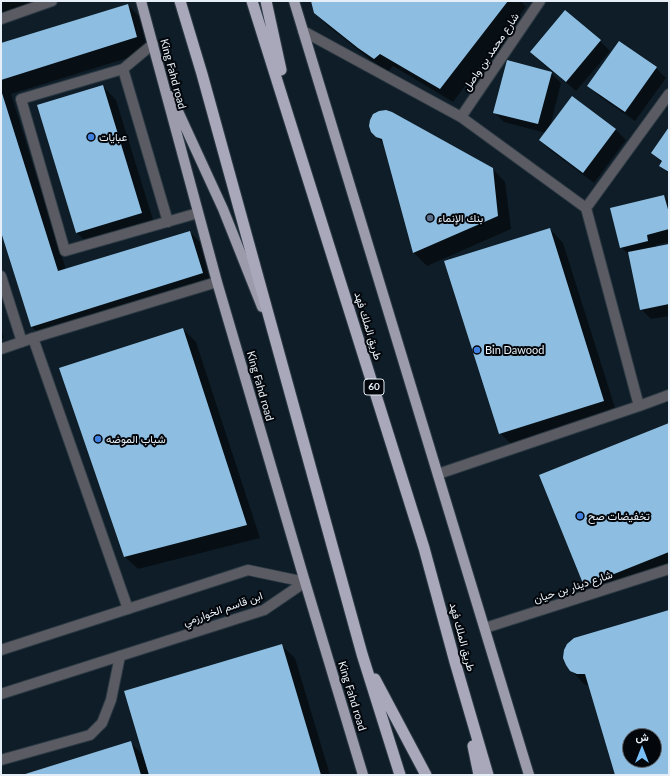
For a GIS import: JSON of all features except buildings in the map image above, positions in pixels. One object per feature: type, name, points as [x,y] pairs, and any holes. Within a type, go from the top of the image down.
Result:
[{"type":"highway","points":[[180,1],[202,74],[362,654],[400,775]]},
{"type":"highway","name":"طريق الملك فهد","points":[[252,1],[424,548],[488,775]]},
{"type":"highway","points":[[266,1],[296,139]]},
{"type":"highway","points":[[362,654],[426,775]]},
{"type":"highway","points":[[455,662],[479,775]]},
{"type":"main road","name":"King Fahd road","points":[[141,1],[217,282],[363,775]]},
{"type":"main road","name":"طريق الملك فهد","points":[[294,1],[529,775]]},
{"type":"main road","points":[[159,68],[223,209],[276,342]]},
{"type":"street","points":[[1,19],[52,1]]},
{"type":"street","name":"شارع محمد بن واصل","points":[[461,116],[540,1]]},
{"type":"street","points":[[303,31],[461,116],[586,208],[639,406]]},
{"type":"street","points":[[153,44],[123,69],[21,99],[65,251],[198,213]]},
{"type":"street","points":[[123,69],[168,222]]},
{"type":"street","points":[[586,208],[669,94]]},
{"type":"street","points":[[1,276],[22,342]]},
{"type":"street","points":[[1,349],[217,282]]},
{"type":"street","points":[[33,338],[128,609]]},
{"type":"street","points":[[438,474],[669,395]]},
{"type":"street","name":"شارع دينار بن حيان","points":[[485,628],[669,569]]},
{"type":"street","name":"ابن قاسم الخوارزمي","points":[[1,650],[248,570],[305,582]]},
{"type":"street","name":"ابن قاسم الخوارزمي","points":[[1,694],[264,610],[305,582]]},
{"type":"street","points":[[1,760],[90,735],[102,723],[111,700],[120,656]]},
{"type":"place","name":"عبايات","points":[[91,137]]},
{"type":"place","name":"بنك الإنماء","points":[[430,218]]},
{"type":"place","name":"Bin Dawood","points":[[477,350]]},
{"type":"place","name":"شباب الموضه","points":[[98,439]]},
{"type":"place","name":"تخفيضات صح","points":[[580,516]]}]
